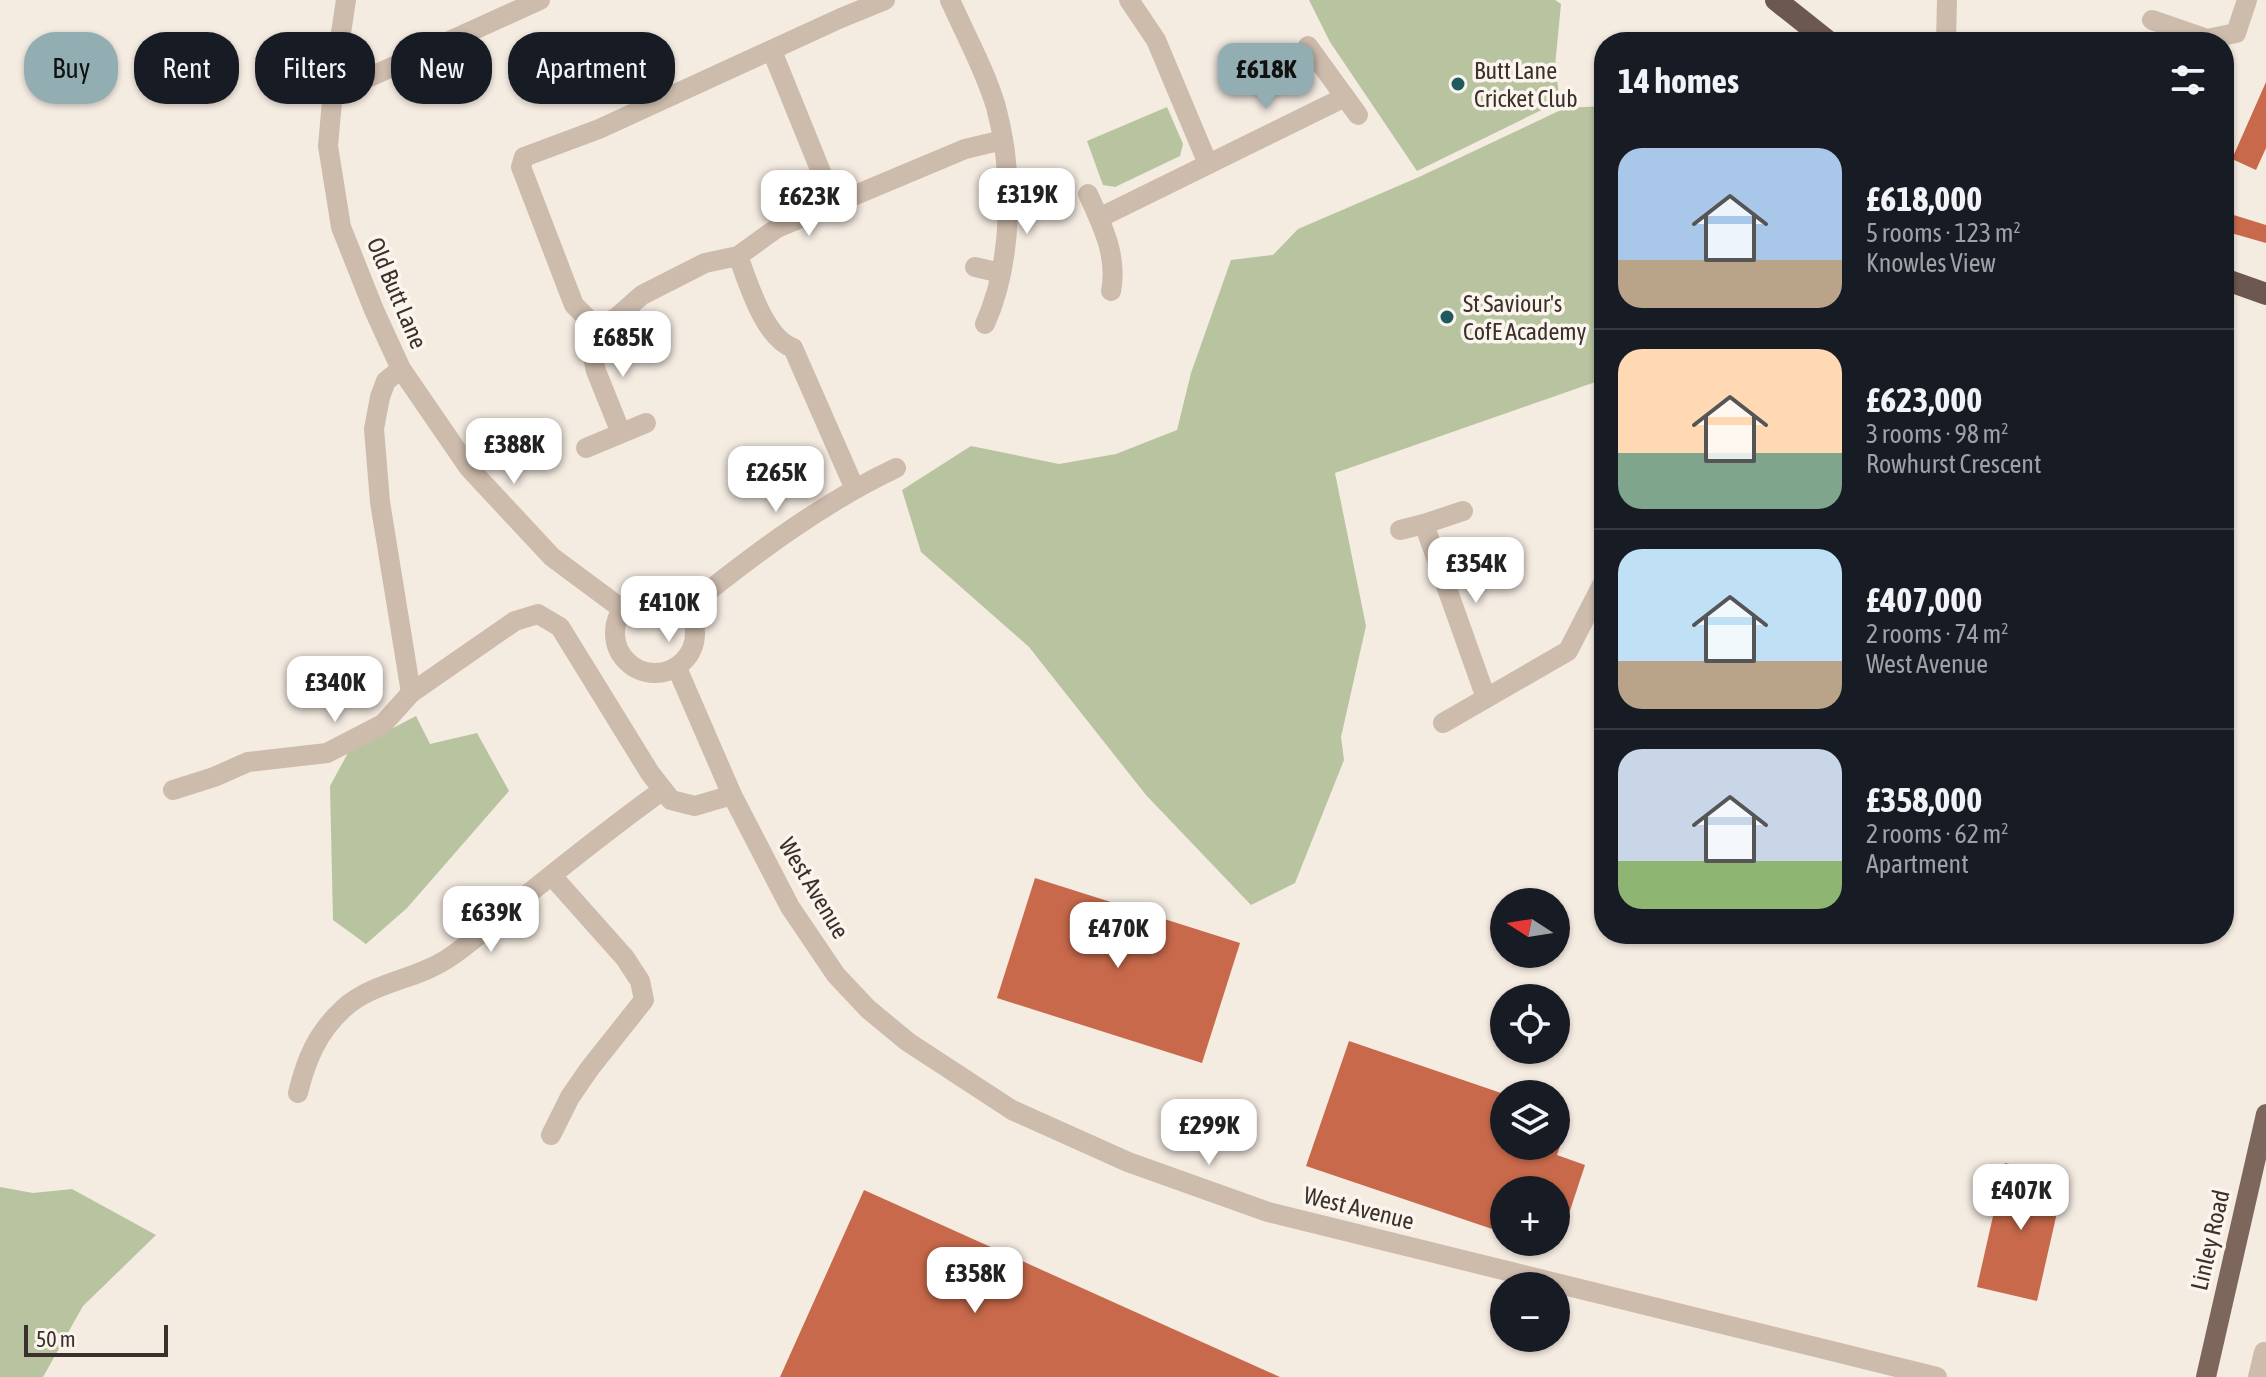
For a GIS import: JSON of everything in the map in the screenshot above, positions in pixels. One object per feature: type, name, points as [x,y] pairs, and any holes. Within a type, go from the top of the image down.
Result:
[{"type":"highway","points":[[1776,0],[1816,32]]},
{"type":"highway","points":[[2234,283],[2266,294]]},
{"type":"main road","name":"Linley Road","points":[[2206,1377],[2266,1114]]},
{"type":"street","name":"Old Butt Lane","points":[[341,32],[346,0]]},
{"type":"street","points":[[375,75],[540,0]]},
{"type":"street","points":[[595,326],[574,305],[521,167],[524,157],[599,129],[885,0]]},
{"type":"street","points":[[950,0],[996,105],[1008,164],[1001,273],[997,299],[985,324]]},
{"type":"street","points":[[1129,0],[1156,40],[1208,164]]},
{"type":"street","points":[[1946,32],[1947,0]]},
{"type":"street","points":[[2234,33],[2247,0]]},
{"type":"street","points":[[2152,20],[2187,32]]},
{"type":"street","points":[[1308,46],[1358,115]]},
{"type":"street","points":[[772,51],[834,204]]},
{"type":"street","points":[[1099,218],[1345,97]]},
{"type":"street","name":"Old Butt Lane","points":[[332,104],[328,146],[341,227],[401,369],[386,381],[374,429],[380,502],[411,693]]},
{"type":"street","points":[[595,326],[616,318],[642,295],[705,263],[738,256],[777,228],[965,149],[1003,140]]},
{"type":"street","points":[[1088,194],[1111,252],[1114,276],[1111,291]]},
{"type":"street","points":[[738,256],[763,317],[784,345],[793,348],[854,487]]},
{"type":"street","points":[[975,267],[1001,273]]},
{"type":"street","points":[[595,326],[591,347],[596,371],[621,433]]},
{"type":"street","points":[[401,369],[469,468],[511,515],[552,557],[622,609]]},
{"type":"street","points":[[586,448],[646,423]]},
{"type":"street","points":[[687,608],[854,487],[896,468]]},
{"type":"street","points":[[1400,530],[1463,511]]},
{"type":"street","points":[[1424,524],[1486,698]]},
{"type":"street","points":[[649,593],[671,596],[687,608],[696,632],[691,653],[677,668],[663,674],[643,673],[625,661],[616,644],[615,626],[622,609],[649,593]]},
{"type":"street","points":[[1443,723],[1568,651],[1594,600]]},
{"type":"street","points":[[173,790],[248,762],[327,753],[383,724],[411,693],[515,621],[538,614],[560,627],[671,800],[695,806],[732,795]]},
{"type":"street","name":"West Avenue","points":[[677,668],[732,795],[790,907],[836,975],[868,1009],[908,1042],[1012,1110],[1128,1162],[1268,1212],[1937,1377]]},
{"type":"street","points":[[298,1093],[305,1062],[343,1009],[364,994],[442,962],[472,942],[608,830],[663,790]]},
{"type":"street","points":[[551,1135],[570,1097],[644,1000],[640,981],[625,958],[552,876]]},
{"type":"street","points":[[2258,1377],[2264,1352]]},
{"type":"green space","name":"Butt Lane Cricket Club","points":[[1309,0],[1555,0],[1561,4],[1555,66],[1560,101],[1417,171],[1330,42]]},
{"type":"green space","points":[[1167,107],[1183,144],[1180,156],[1115,187],[1103,185],[1087,141]]},
{"type":"green space","points":[[1594,107],[1594,382],[1335,473],[1366,626],[1341,737],[1344,760],[1295,883],[1251,905],[1146,795],[1029,647],[921,552],[902,490],[971,446],[1059,464],[1116,454],[1177,430],[1191,373],[1231,260],[1273,255],[1298,229],[1419,177],[1565,108]]},
{"type":"green space","points":[[416,716],[430,744],[477,733],[509,791],[407,908],[366,944],[333,920],[330,786],[349,751]]},
{"type":"green space","points":[[0,1187],[33,1193],[72,1189],[156,1235],[83,1306],[43,1377],[0,1377]]},
{"type":"building","points":[[2266,82],[2266,148],[2256,170],[2234,160]]},
{"type":"building","points":[[2234,215],[2266,225],[2266,243],[2234,234]]},
{"type":"building","points":[[1035,878],[1240,943],[1202,1063],[997,998]]},
{"type":"building","points":[[1349,1041],[1490,1089],[1490,1160],[1570,1160],[1585,1165],[1570,1211],[1570,1176],[1490,1176],[1490,1228],[1306,1166]]},
{"type":"building","points":[[2005,1163],[2065,1177],[2037,1301],[1977,1287]]},
{"type":"building","points":[[864,1190],[1280,1377],[780,1377]]},
{"type":"place","name":"Butt Lane Cricket Club","points":[[1458,84]]},
{"type":"place","name":"St Saviour's CofE Academy","points":[[1447,317]]}]
